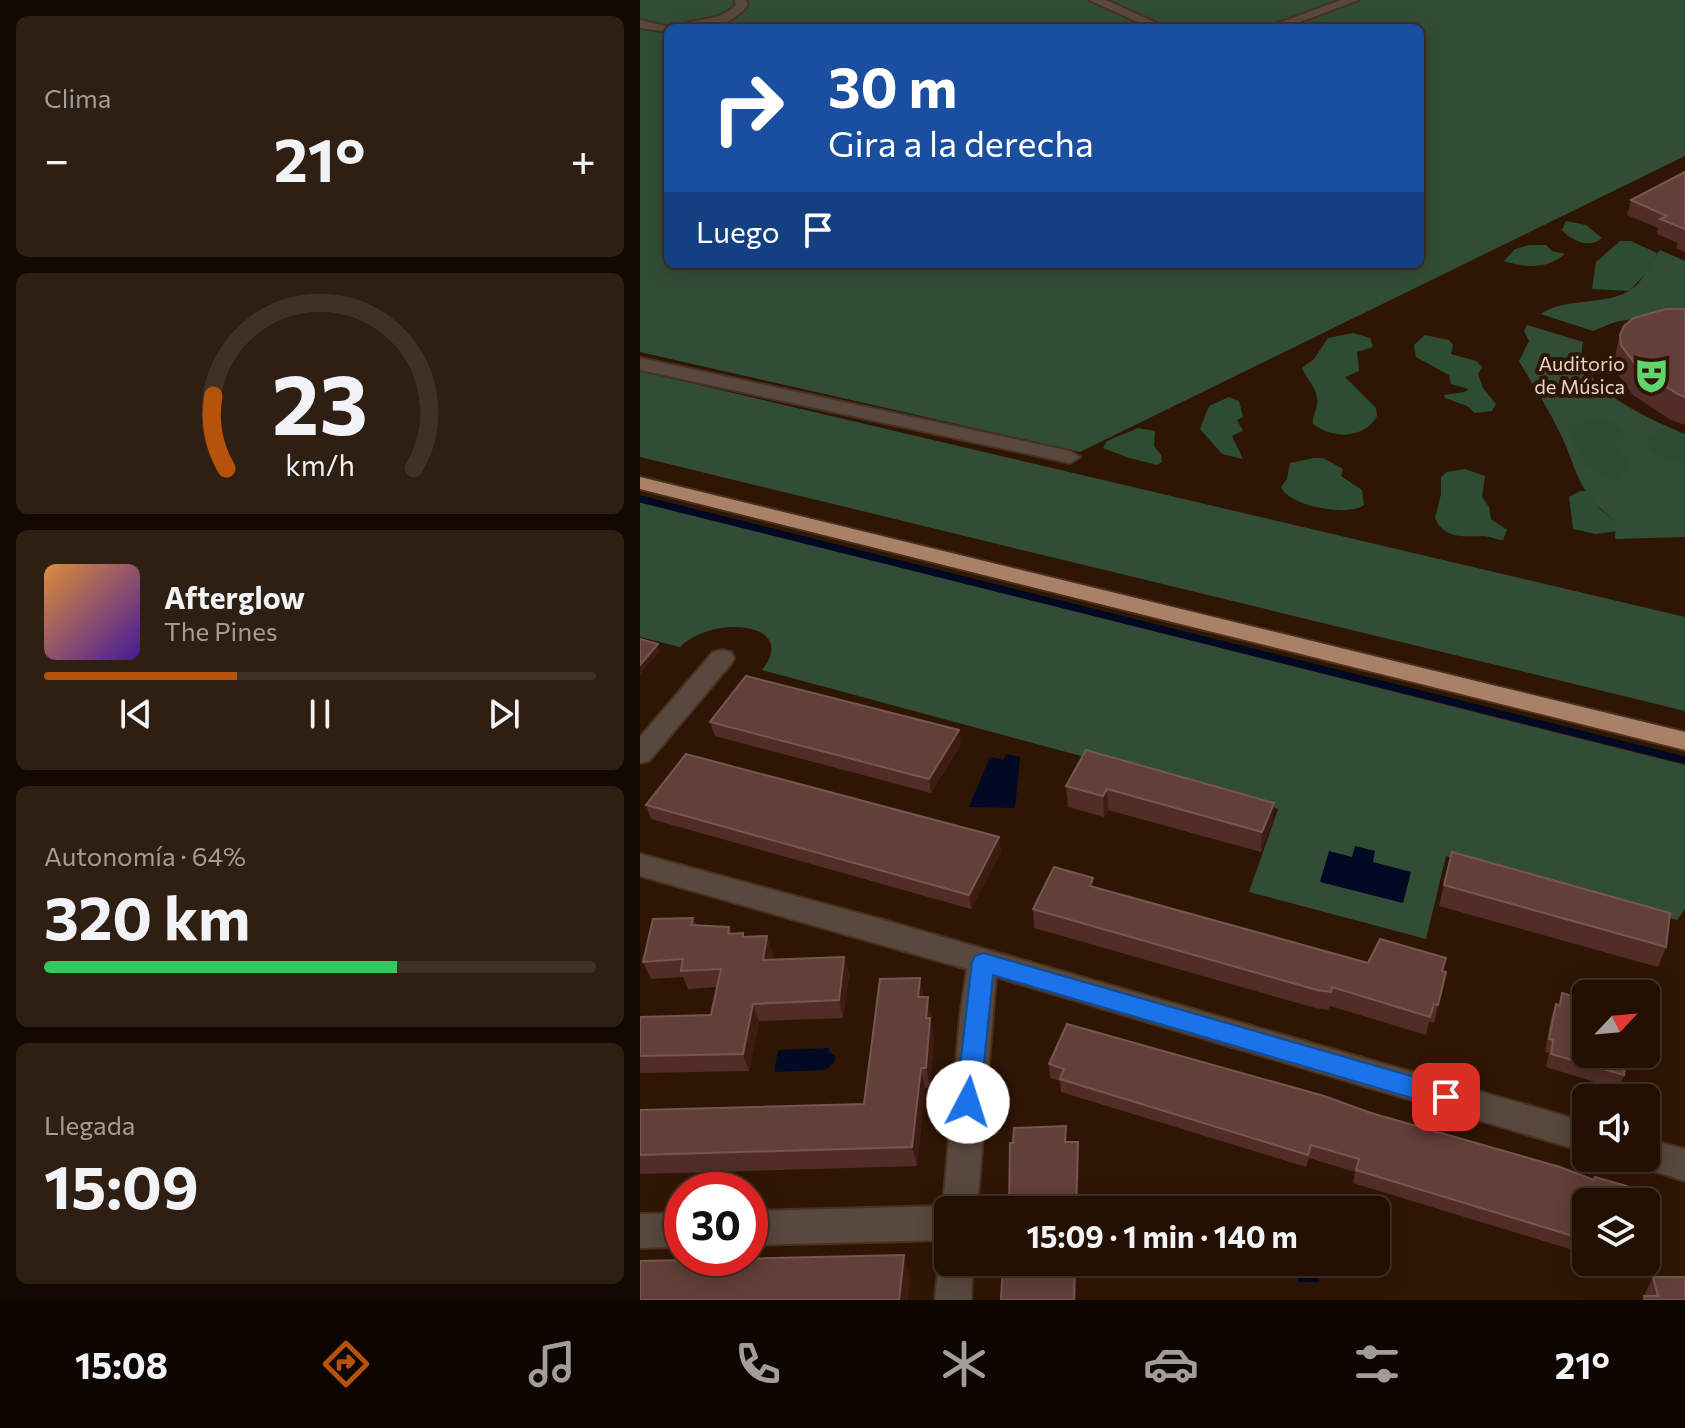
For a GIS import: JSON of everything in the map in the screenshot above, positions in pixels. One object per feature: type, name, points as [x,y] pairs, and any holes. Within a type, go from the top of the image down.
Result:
[{"type":"highway","points":[[640,483],[1685,741]]},
{"type":"street","points":[[701,24],[725,19],[737,12],[742,5],[740,0]]},
{"type":"street","points":[[1095,0],[1152,24]]},
{"type":"street","points":[[1283,24],[1353,0]]},
{"type":"street","points":[[725,19],[734,24]]},
{"type":"street","points":[[640,24],[662,28]]},
{"type":"street","points":[[640,38],[662,28]]},
{"type":"street","points":[[640,364],[1070,457]]},
{"type":"street","points":[[640,754],[722,658]]},
{"type":"street","points":[[640,865],[1572,1133]]},
{"type":"street","points":[[961,1196],[975,1017],[983,962]]},
{"type":"street","points":[[1660,1158],[1685,1165]]},
{"type":"street","points":[[768,1228],[934,1223]]},
{"type":"street","points":[[640,1231],[664,1230]]},
{"type":"street","points":[[953,1300],[955,1276]]},
{"type":"green space","points":[[640,0],[1685,0],[1685,156],[1080,452],[640,352]]},
{"type":"green space","points":[[1566,221],[1586,225],[1602,238],[1592,243],[1576,240],[1562,230]]},
{"type":"green space","points":[[1620,241],[1631,241],[1657,253],[1651,268],[1629,291],[1592,289],[1596,262]]},
{"type":"green space","points":[[1546,245],[1552,251],[1565,254],[1536,266],[1504,261],[1515,249]]},
{"type":"green space","points":[[1660,250],[1685,261],[1685,318],[1637,318],[1593,331],[1541,314],[1561,305],[1608,299],[1629,291],[1642,278]]},
{"type":"green space","points":[[1527,325],[1583,342],[1583,358],[1589,373],[1602,387],[1636,411],[1685,434],[1685,537],[1615,539],[1616,521],[1586,491],[1555,424],[1519,361],[1529,341],[1524,331]]},
{"type":"green space","points":[[1353,333],[1370,338],[1373,347],[1357,352],[1359,371],[1345,377],[1376,408],[1377,416],[1365,429],[1338,434],[1313,424],[1316,394],[1302,368],[1314,359],[1328,338]]},
{"type":"green space","points":[[1425,335],[1449,340],[1453,345],[1451,354],[1476,361],[1482,367],[1478,374],[1483,388],[1496,404],[1492,411],[1475,413],[1467,406],[1445,398],[1444,395],[1468,389],[1451,384],[1449,375],[1416,357],[1414,345]]},
{"type":"green space","points":[[640,371],[1685,617],[1685,711],[640,457]]},
{"type":"green space","points":[[1229,397],[1239,401],[1243,417],[1237,420],[1243,431],[1232,436],[1243,459],[1222,454],[1200,429],[1209,406]]},
{"type":"green space","points":[[1596,420],[1616,423],[1624,431],[1622,437],[1614,442],[1630,464],[1617,480],[1593,470],[1569,434],[1570,425]]},
{"type":"green space","points":[[1138,428],[1155,431],[1154,446],[1162,462],[1157,465],[1103,448],[1107,441]]},
{"type":"green space","points":[[1659,429],[1685,436],[1685,459],[1660,457],[1651,451],[1646,439]]},
{"type":"green space","points":[[1323,458],[1343,469],[1341,476],[1362,490],[1364,505],[1333,510],[1306,504],[1286,494],[1281,487],[1287,479],[1290,463]]},
{"type":"green space","points":[[1465,469],[1485,476],[1482,497],[1489,507],[1491,519],[1507,530],[1503,540],[1450,533],[1435,518],[1441,494],[1441,477],[1447,472]]},
{"type":"green space","points":[[1586,491],[1601,510],[1616,521],[1618,531],[1596,534],[1573,529],[1569,497]]},
{"type":"green space","points":[[640,502],[1685,765],[1685,909],[1677,920],[1446,856],[1426,939],[1249,892],[1278,809],[762,670],[771,654],[770,642],[761,633],[748,628],[712,630],[680,647],[640,637]]},
{"type":"water","points":[[1006,754],[1020,757],[1015,808],[969,807],[990,757],[1004,760]]},
{"type":"water","points":[[1355,846],[1375,851],[1373,862],[1411,872],[1403,903],[1320,882],[1329,851],[1352,857]]},
{"type":"water","points":[[829,1048],[835,1056],[834,1062],[826,1070],[774,1072],[778,1050]]},
{"type":"water","points":[[1297,1276],[1318,1276],[1319,1282],[1298,1282]]},
{"type":"building","points":[[1685,172],[1685,229],[1660,219],[1667,216],[1631,200]]},
{"type":"building","points":[[1666,309],[1685,309],[1685,397],[1639,369],[1621,345],[1620,335],[1624,326],[1634,318]]},
{"type":"building","points":[[640,639],[658,644],[640,665]]},
{"type":"building","points":[[746,676],[959,730],[929,779],[710,722]]},
{"type":"building","points":[[1086,750],[1274,803],[1262,832],[1107,789],[1103,796],[1066,786]]},
{"type":"building","points":[[686,754],[999,837],[969,895],[646,805]]},
{"type":"building","points":[[1452,852],[1670,913],[1666,947],[1444,885]]},
{"type":"building","points":[[1054,867],[1093,878],[1090,886],[1368,963],[1380,939],[1446,958],[1438,1005],[1434,1004],[1430,1017],[1332,987],[1331,992],[1317,990],[1033,909]]},
{"type":"building","points":[[693,918],[691,925],[729,927],[728,934],[743,933],[743,937],[767,936],[763,960],[844,957],[839,1000],[753,1004],[743,1054],[640,1056],[640,1017],[711,1015],[721,969],[681,971],[683,959],[643,962],[653,919]]},
{"type":"building","points":[[920,978],[918,997],[928,997],[926,1018],[930,1018],[926,1068],[921,1068],[912,1147],[640,1155],[640,1110],[864,1104],[880,979]]},
{"type":"building","points":[[1562,993],[1572,996],[1572,1060],[1551,1054],[1553,1040],[1549,1039],[1556,1004],[1560,1006]]},
{"type":"building","points":[[1067,1024],[1324,1096],[1594,1180],[1595,1177],[1634,1188],[1572,1188],[1572,1236],[1356,1170],[1359,1159],[1311,1145],[1308,1155],[1060,1079],[1064,1069],[1049,1064]]},
{"type":"building","points":[[1600,1068],[1624,1068],[1624,1075]]},
{"type":"building","points":[[1066,1126],[1065,1142],[1078,1142],[1076,1196],[1009,1196],[1010,1143],[1013,1143],[1014,1128]]},
{"type":"building","points":[[904,1255],[899,1300],[640,1300],[640,1261],[664,1260],[664,1276],[768,1276],[768,1258]]},
{"type":"building","points":[[1002,1276],[1075,1276],[1074,1300],[1001,1300]]},
{"type":"building","points":[[1653,1277],[1685,1277],[1685,1300],[1645,1300],[1644,1296],[1658,1296]]},
{"type":"waterway","points":[[640,499],[1685,760]]},
{"type":"place","name":"Auditorio de Música","points":[[1651,376]]},
{"type":"route","points":[[968,1102],[983,962],[1446,1097]]}]
